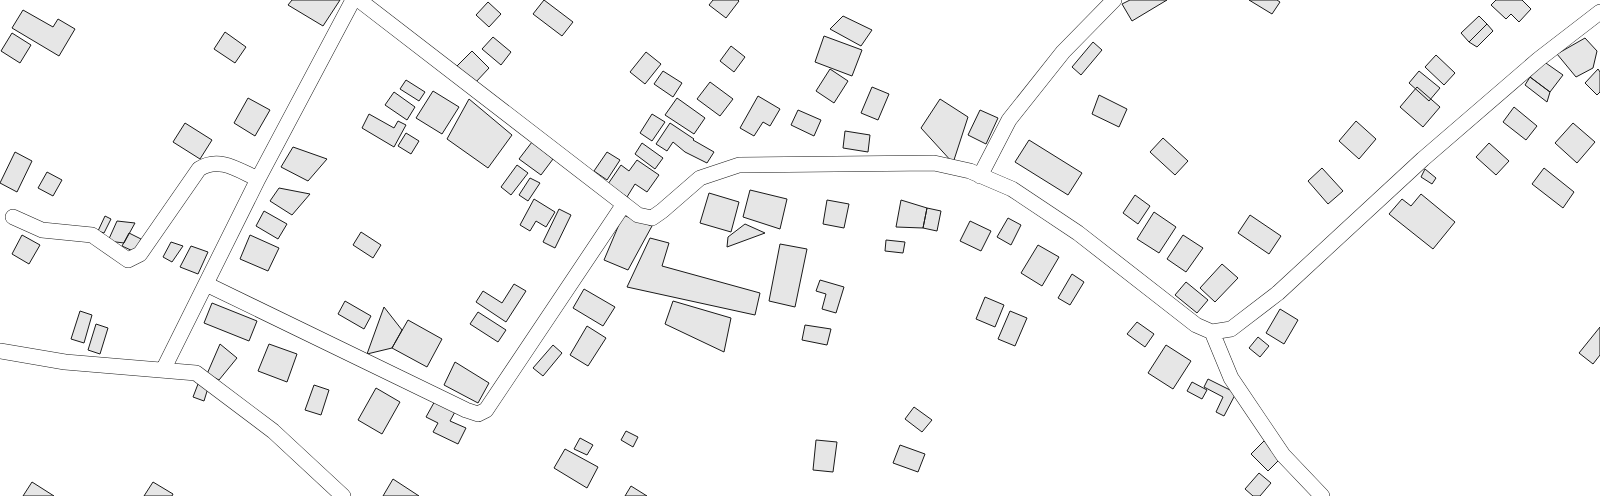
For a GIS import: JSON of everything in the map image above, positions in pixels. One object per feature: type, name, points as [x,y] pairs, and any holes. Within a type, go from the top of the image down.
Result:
[{"type":"street","points":[[163,370],[258,179],[354,0]]},
{"type":"street","points":[[359,0],[638,215],[652,218],[700,178],[739,165],[934,163],[970,171],[1012,189],[1078,233],[1196,325],[1212,332],[1231,328],[1278,293],[1423,158],[1538,59],[1600,12]]},
{"type":"street","points":[[980,176],[1009,120],[1063,52],[1114,0]]},
{"type":"street","points":[[13,217],[42,230],[92,235],[128,260],[140,254],[199,169],[213,163],[222,163],[258,179]]},
{"type":"street","points":[[206,284],[478,414],[486,410],[624,204]]},
{"type":"street","points":[[1212,332],[1232,378],[1283,454],[1322,496]]},
{"type":"street","points":[[0,351],[65,362],[196,373],[273,431],[343,496]]},
{"type":"building","points":[[292,0],[340,0],[323,26],[288,5]]},
{"type":"building","points":[[544,0],[573,22],[562,36],[533,14]]},
{"type":"building","points":[[713,0],[739,1],[726,18],[709,5]]},
{"type":"building","points":[[1130,0],[1167,0],[1132,21],[1122,4]]},
{"type":"building","points":[[1249,0],[1277,0],[1280,2],[1272,14]]},
{"type":"building","points":[[1496,0],[1522,0],[1531,9],[1519,22],[1511,14],[1506,19],[1491,5]]},
{"type":"building","points":[[488,2],[501,14],[489,27],[476,15]]},
{"type":"building","points":[[23,10],[53,27],[58,19],[75,29],[59,56],[12,28]]},
{"type":"building","points":[[843,16],[872,30],[861,46],[830,29]]},
{"type":"building","points":[[1479,16],[1487,24],[1469,42],[1461,33]]},
{"type":"building","points":[[1487,24],[1493,31],[1477,47],[1469,42]]},
{"type":"building","points":[[225,32],[246,47],[235,63],[214,49]]},
{"type":"building","points":[[12,33],[31,45],[20,63],[1,51]]},
{"type":"building","points":[[824,36],[862,50],[852,76],[815,62]]},
{"type":"building","points":[[493,37],[511,52],[501,65],[482,49]]},
{"type":"building","points":[[1585,38],[1597,51],[1593,68],[1576,77],[1557,54]]},
{"type":"building","points":[[1093,42],[1102,50],[1081,75],[1072,67]]},
{"type":"building","points":[[731,46],[745,57],[734,72],[720,61]]},
{"type":"building","points":[[472,51],[489,68],[475,83],[457,66]]},
{"type":"building","points":[[646,52],[661,64],[645,84],[630,72]]},
{"type":"building","points":[[1436,55],[1455,73],[1444,85],[1425,67]]},
{"type":"building","points":[[1543,61],[1563,75],[1550,92],[1530,77]]},
{"type":"building","points":[[830,69],[848,81],[834,103],[816,91]]},
{"type":"building","points":[[1598,69],[1600,72],[1600,92],[1597,95],[1585,83]]},
{"type":"building","points":[[663,71],[682,83],[673,97],[654,84]]},
{"type":"building","points":[[1419,71],[1440,88],[1429,101],[1409,83]]},
{"type":"building","points":[[1530,77],[1550,92],[1547,102],[1525,85]]},
{"type":"building","points":[[406,80],[425,92],[419,101],[400,89]]},
{"type":"building","points":[[710,82],[733,99],[720,116],[697,99]]},
{"type":"building","points":[[872,87],[889,94],[878,120],[861,113]]},
{"type":"building","points":[[1417,87],[1440,107],[1423,127],[1400,107]]},
{"type":"building","points":[[433,91],[459,107],[442,134],[416,118]]},
{"type":"building","points":[[394,92],[415,107],[407,120],[385,105]]},
{"type":"building","points":[[1099,95],[1127,109],[1119,127],[1092,114]]},
{"type":"building","points":[[758,96],[780,109],[770,126],[763,122],[754,136],[740,128]]},
{"type":"building","points":[[248,98],[270,110],[255,136],[234,123]]},
{"type":"building","points":[[677,98],[705,118],[694,134],[665,115]]},
{"type":"building","points":[[469,99],[512,135],[488,168],[447,139]]},
{"type":"building","points":[[940,99],[968,117],[953,163],[921,128]]},
{"type":"building","points":[[1514,107],[1537,126],[1526,140],[1503,122]]},
{"type":"building","points":[[798,110],[821,120],[814,136],[791,125]]},
{"type":"building","points":[[980,110],[998,118],[986,144],[968,135]]},
{"type":"building","points":[[369,114],[394,128],[398,121],[406,125],[394,147],[362,128]]},
{"type":"building","points":[[652,114],[665,122],[652,141],[640,133]]},
{"type":"building","points":[[1356,121],[1376,139],[1359,159],[1339,141]]},
{"type":"building","points":[[185,123],[212,140],[200,159],[173,142]]},
{"type":"building","points":[[670,123],[694,139],[693,140],[714,152],[707,163],[685,152],[673,142],[667,151],[656,144]]},
{"type":"building","points":[[1573,123],[1595,142],[1577,163],[1555,143]]},
{"type":"building","points":[[845,131],[870,135],[868,152],[843,148]]},
{"type":"building","points":[[406,133],[419,141],[411,154],[398,146]]},
{"type":"building","points":[[1163,138],[1188,161],[1175,175],[1150,152]]},
{"type":"building","points":[[1029,140],[1082,173],[1068,195],[1015,162]]},
{"type":"building","points":[[532,142],[553,159],[541,175],[519,159]]},
{"type":"building","points":[[642,143],[663,158],[655,169],[635,154]]},
{"type":"building","points":[[1489,143],[1509,161],[1496,175],[1476,157]]},
{"type":"building","points":[[293,147],[327,159],[308,181],[281,167]]},
{"type":"building","points":[[15,152],[32,161],[17,192],[0,183]]},
{"type":"building","points":[[607,152],[620,160],[607,180],[594,171]]},
{"type":"building","points":[[637,160],[659,175],[647,192],[635,184],[627,197],[608,184],[621,165],[629,171]]},
{"type":"building","points":[[517,165],[528,173],[511,195],[501,187]]},
{"type":"building","points":[[1322,168],[1343,191],[1328,204],[1308,181]]},
{"type":"building","points":[[1544,168],[1574,192],[1563,208],[1532,184]]},
{"type":"building","points":[[1425,169],[1436,178],[1432,184],[1421,177]]},
{"type":"building","points":[[47,172],[62,180],[53,196],[38,188]]},
{"type":"building","points":[[530,178],[540,183],[528,201],[519,195]]},
{"type":"building","points":[[279,188],[310,194],[292,215],[270,201]]},
{"type":"building","points":[[750,190],[787,199],[780,229],[743,217]]},
{"type":"building","points":[[709,193],[739,202],[731,232],[700,223]]},
{"type":"building","points":[[1421,194],[1455,222],[1433,249],[1389,214],[1402,199],[1411,206]]},
{"type":"building","points":[[1135,195],[1150,206],[1138,224],[1123,213]]},
{"type":"building","points":[[534,199],[555,212],[546,227],[536,221],[530,231],[520,225]]},
{"type":"building","points":[[827,200],[849,204],[844,228],[823,224]]},
{"type":"building","points":[[901,200],[927,208],[923,228],[896,227]]},
{"type":"building","points":[[927,208],[941,211],[937,231],[923,228]]},
{"type":"building","points":[[559,209],[571,215],[555,248],[543,242]]},
{"type":"building","points":[[264,211],[287,224],[278,239],[256,226]]},
{"type":"building","points":[[1154,212],[1176,227],[1159,253],[1137,239]]},
{"type":"building","points":[[623,215],[652,226],[628,270],[604,260]]},
{"type":"building","points":[[1250,215],[1281,236],[1269,254],[1238,233]]},
{"type":"building","points":[[105,216],[111,219],[104,233],[98,231]]},
{"type":"building","points":[[1008,218],[1021,225],[1011,245],[997,237]]},
{"type":"building","points":[[117,221],[135,223],[124,243],[108,241]]},
{"type":"building","points":[[970,221],[991,231],[981,251],[960,241]]},
{"type":"building","points":[[745,224],[765,233],[727,247],[728,237]]},
{"type":"building","points":[[361,232],[381,245],[373,258],[353,245]]},
{"type":"building","points":[[129,233],[141,239],[135,252],[122,246]]},
{"type":"building","points":[[22,235],[40,245],[29,264],[12,254]]},
{"type":"building","points":[[250,235],[279,248],[268,271],[240,259]]},
{"type":"building","points":[[1183,235],[1203,248],[1186,272],[1167,259]]},
{"type":"building","points":[[650,238],[669,243],[662,266],[760,293],[755,315],[627,287]]},
{"type":"building","points":[[886,240],[905,242],[903,253],[885,251]]},
{"type":"building","points":[[171,242],[183,246],[172,262],[163,257]]},
{"type":"building","points":[[780,244],[807,249],[795,307],[769,301]]},
{"type":"building","points":[[1038,245],[1059,257],[1042,286],[1021,273]]},
{"type":"building","points":[[191,246],[208,252],[198,274],[180,267]]},
{"type":"building","points":[[1222,264],[1238,278],[1215,302],[1200,288]]},
{"type":"building","points":[[1072,274],[1084,282],[1070,305],[1058,298]]},
{"type":"building","points":[[820,280],[844,287],[836,313],[822,309],[826,294],[816,291]]},
{"type":"building","points":[[1186,282],[1208,300],[1197,313],[1175,295]]},
{"type":"building","points":[[514,284],[526,291],[506,322],[476,302],[483,291],[502,303]]},
{"type":"building","points":[[584,289],[615,307],[603,326],[573,308]]},
{"type":"building","points":[[985,297],[1004,305],[995,327],[976,319]]},
{"type":"building","points":[[345,301],[371,316],[364,329],[338,314]]},
{"type":"building","points":[[673,301],[731,318],[724,352],[665,324]]},
{"type":"building","points":[[212,303],[257,321],[249,341],[204,323]]},
{"type":"building","points":[[384,307],[402,330],[392,348],[367,354]]},
{"type":"building","points":[[1280,309],[1298,320],[1284,344],[1266,333]]},
{"type":"building","points":[[80,311],[92,315],[84,343],[71,339]]},
{"type":"building","points":[[1010,311],[1027,318],[1015,346],[998,339]]},
{"type":"building","points":[[478,312],[506,330],[498,342],[470,324]]},
{"type":"building","points":[[408,320],[442,339],[427,367],[392,348]]},
{"type":"building","points":[[1137,322],[1154,334],[1145,347],[1127,334]]},
{"type":"building","points":[[96,324],[108,328],[100,354],[88,350]]},
{"type":"building","points":[[805,325],[831,329],[827,345],[802,340]]},
{"type":"building","points":[[587,326],[606,338],[588,366],[570,355]]},
{"type":"building","points":[[1600,327],[1600,355],[1593,364],[1579,353]]},
{"type":"building","points":[[1258,337],[1269,346],[1260,357],[1249,348]]},
{"type":"building","points":[[220,344],[237,358],[219,380],[207,374]]},
{"type":"building","points":[[269,344],[297,354],[287,382],[258,371]]},
{"type":"building","points":[[553,345],[562,353],[543,376],[533,368]]},
{"type":"building","points":[[1166,345],[1191,361],[1173,389],[1148,373]]},
{"type":"building","points":[[455,362],[489,383],[478,403],[444,385]]},
{"type":"building","points":[[1208,379],[1236,393],[1224,416],[1216,412],[1223,397],[1204,387]]},
{"type":"building","points":[[1192,382],[1207,390],[1202,399],[1187,391]]},
{"type":"building","points":[[198,384],[208,388],[204,401],[193,397]]},
{"type":"building","points":[[314,385],[329,390],[321,415],[305,410]]},
{"type":"building","points":[[376,388],[400,402],[382,434],[358,420]]},
{"type":"building","points":[[436,399],[456,410],[450,421],[466,428],[458,444],[433,432],[438,423],[426,417]]},
{"type":"building","points":[[914,407],[932,420],[922,432],[905,419]]},
{"type":"building","points":[[626,431],[638,437],[633,447],[621,440]]},
{"type":"building","points":[[580,438],[593,445],[587,455],[574,449]]},
{"type":"building","points":[[816,440],[837,442],[833,472],[813,470]]},
{"type":"building","points":[[1264,441],[1281,458],[1268,471],[1251,454]]},
{"type":"building","points":[[900,445],[925,454],[918,472],[893,463]]},
{"type":"building","points":[[565,449],[598,467],[587,488],[554,468]]},
{"type":"building","points":[[1259,473],[1271,483],[1260,496],[1253,496],[1245,489]]},
{"type":"building","points":[[393,479],[419,496],[383,496]]},
{"type":"building","points":[[32,482],[54,496],[23,496]]},
{"type":"building","points":[[153,482],[173,494],[172,496],[144,496]]},
{"type":"building","points":[[631,486],[647,496],[625,496]]}]
